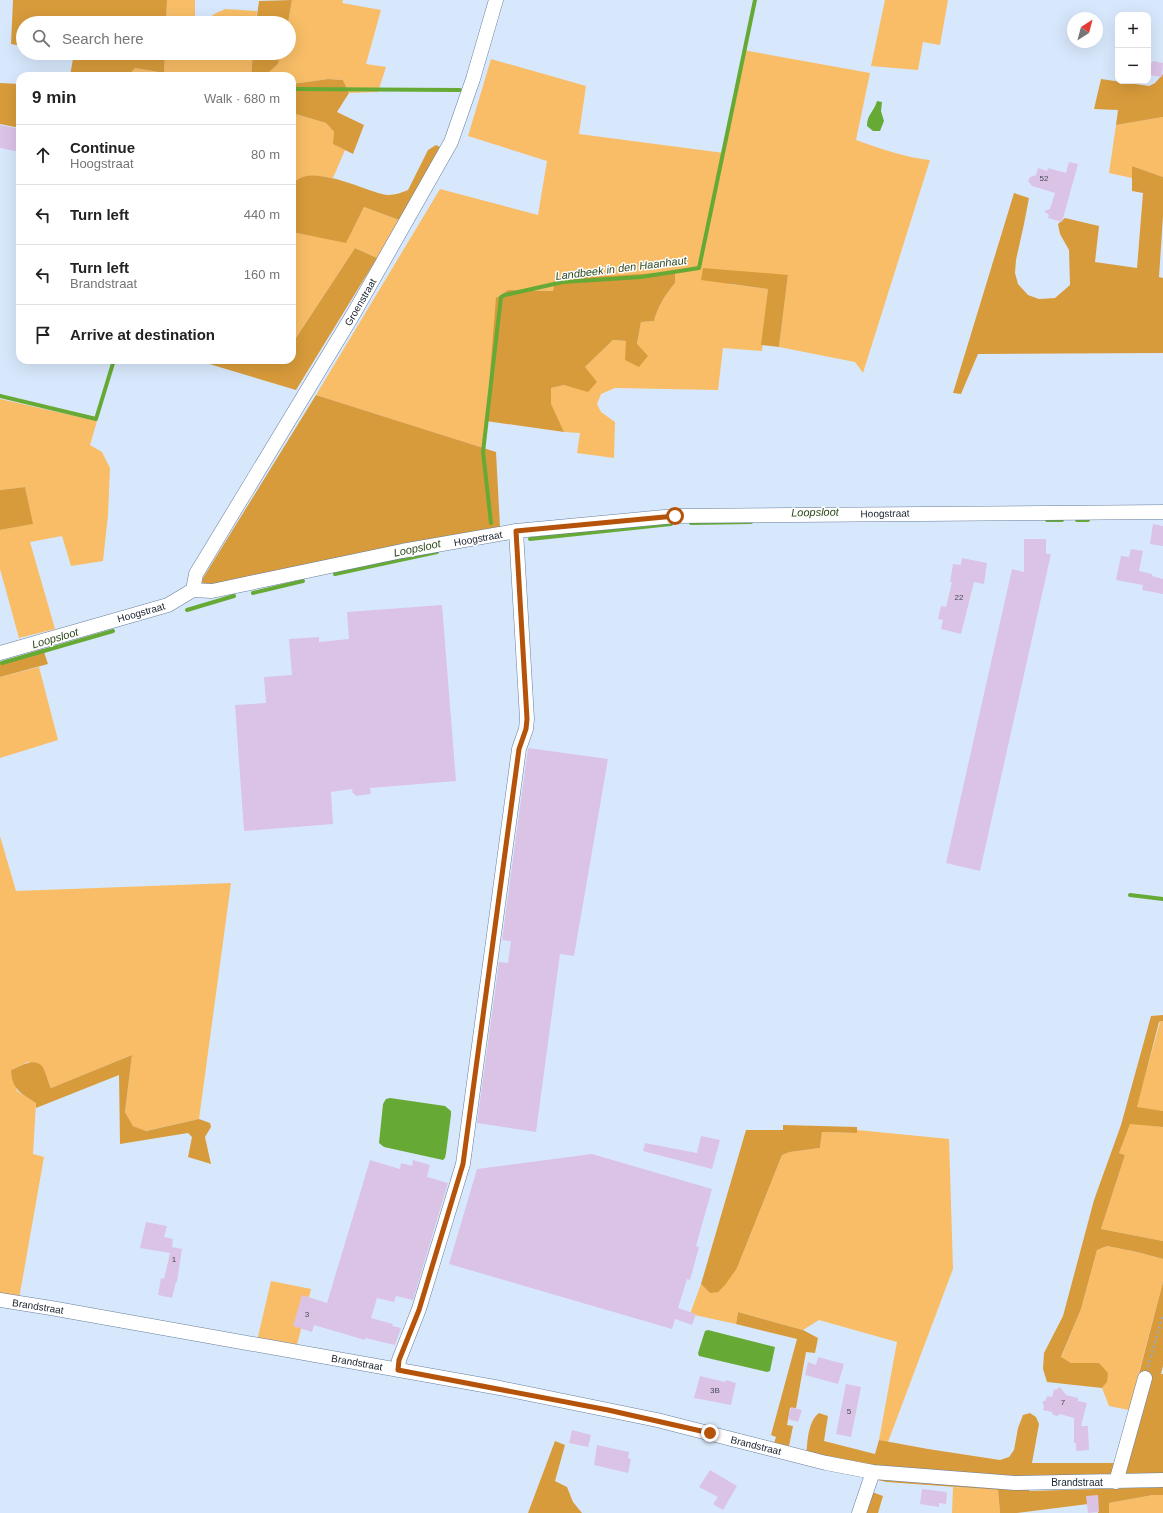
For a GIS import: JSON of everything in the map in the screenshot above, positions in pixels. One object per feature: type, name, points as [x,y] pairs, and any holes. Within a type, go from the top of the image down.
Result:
[{"type":"street","name":"Groenstraat","points":[[193,590],[196,574],[354,314],[451,142],[473,79],[496,0]]},
{"type":"street","name":"Hoogstraat","points":[[0,653],[168,605],[193,590],[212,591],[395,553],[516,531],[675,516],[1163,512]]},
{"type":"street","points":[[398,1370],[399,1360],[419,1310],[463,1164],[519,749],[526,729],[516,531]]},
{"type":"street","name":"Brandstraat","points":[[0,1300],[500,1388],[657,1420],[826,1463],[873,1472],[1016,1483],[1163,1480]]},
{"type":"street","points":[[1116,1482],[1145,1378]]},
{"type":"street","points":[[860,1513],[873,1472]]},
{"type":"path","points":[[1145,1378],[1163,1315]]},
{"type":"shaded area","points":[[13,0],[167,0],[166,16],[16,16],[16,45],[11,44]]},
{"type":"shaded area","points":[[167,0],[195,0],[195,16],[166,16]]},
{"type":"shaded area","points":[[292,0],[343,0],[342,3],[381,10],[366,64],[386,67],[378,92],[349,93],[343,80],[328,79],[296,83],[296,72],[269,72],[278,64],[279,60],[296,60],[296,16],[289,16]]},
{"type":"shaded area","points":[[292,0],[289,16],[257,16],[259,1]]},
{"type":"shaded area","points":[[885,0],[948,0],[940,45],[923,42],[918,70],[871,66]]},
{"type":"shaded area","points":[[225,9],[257,11],[257,16],[212,16]]},
{"type":"shaded area","points":[[743,50],[870,73],[856,140],[902,155],[930,160],[863,373],[855,362],[779,347],[788,275],[729,284],[768,289],[762,351],[723,348],[718,390],[615,388],[601,394],[597,404],[601,412],[615,422],[614,458],[577,453],[580,433],[564,432],[550,404],[551,388],[564,385],[613,340],[637,344],[641,322],[654,321],[662,301],[675,283],[555,279],[553,291],[508,290],[497,297],[483,448],[316,395],[440,189],[538,215],[547,161],[468,136],[491,59],[586,86],[579,134],[724,153]]},
{"type":"shaded area","points":[[73,60],[165,60],[164,72],[135,68],[132,72],[71,72]]},
{"type":"shaded area","points":[[165,60],[252,60],[251,72],[164,72]]},
{"type":"shaded area","points":[[252,60],[279,60],[278,64],[269,72],[251,72]]},
{"type":"shaded area","points":[[135,68],[158,72],[132,72]]},
{"type":"shaded area","points":[[1163,74],[1163,117],[1116,125],[1118,110],[1094,109],[1101,79],[1115,81],[1115,84],[1149,86],[1155,83]]},
{"type":"shaded area","points":[[328,79],[343,80],[349,93],[337,112],[364,125],[353,154],[333,144],[334,132],[326,123],[296,114],[296,83]]},
{"type":"shaded area","points":[[0,83],[16,84],[16,127],[0,124]]},
{"type":"shaded area","points":[[877,101],[882,102],[881,111],[884,121],[880,131],[873,131],[867,126],[867,122]]},
{"type":"shaded area","points":[[296,114],[326,123],[334,132],[334,144],[345,150],[333,178],[311,176],[300,178],[296,181]]},
{"type":"shaded area","points":[[1163,117],[1163,177],[1132,166],[1132,178],[1109,173],[1116,125]]},
{"type":"shaded area","points":[[436,145],[442,148],[404,215],[399,220],[364,207],[346,243],[296,233],[296,181],[299,178],[321,176],[382,194],[395,194],[408,190],[428,150]]},
{"type":"shaded area","points":[[1132,166],[1163,177],[1163,216],[1159,277],[1163,278],[1163,353],[978,354],[961,394],[953,393],[1014,193],[1029,198],[1016,260],[1015,273],[1018,284],[1028,295],[1039,299],[1055,298],[1070,285],[1069,250],[1060,234],[1058,224],[1065,218],[1099,226],[1095,262],[1137,268],[1143,193],[1132,191]]},
{"type":"shaded area","points":[[364,207],[399,220],[377,258],[355,248],[296,338],[296,233],[346,242]]},
{"type":"shaded area","points":[[355,248],[377,258],[296,390],[209,364],[296,364],[296,338]]},
{"type":"shaded area","points":[[703,268],[788,275],[779,347],[761,345],[768,289],[701,280]]},
{"type":"shaded area","points":[[675,272],[675,283],[662,301],[654,321],[641,322],[637,344],[648,356],[639,367],[625,360],[626,341],[613,340],[585,367],[597,382],[588,392],[564,385],[551,388],[551,404],[564,432],[486,421],[496,298],[508,290],[553,291],[555,279]]},
{"type":"shaded area","points":[[316,395],[496,452],[500,527],[204,587],[202,583],[203,578]]},
{"type":"shaded area","points":[[0,399],[97,421],[90,445],[102,452],[110,468],[108,515],[103,561],[71,566],[62,536],[30,542],[55,629],[19,638],[0,569],[0,530],[32,524],[25,487],[0,490]]},
{"type":"shaded area","points":[[25,487],[33,524],[0,530],[0,490]]},
{"type":"shaded area","points":[[43,649],[48,664],[0,677],[0,662]]},
{"type":"shaded area","points":[[39,667],[58,740],[0,758],[0,677]]},
{"type":"shaded area","points":[[0,836],[16,891],[231,883],[199,1119],[145,1131],[133,1126],[125,1112],[132,1055],[51,1088],[47,1078],[28,1062],[11,1070],[17,1091],[36,1103],[33,1154],[44,1157],[19,1299],[0,1296]]},
{"type":"shaded area","points":[[1163,1015],[1163,1021],[1159,1022],[1137,1107],[1163,1111],[1163,1127],[1130,1124],[1119,1153],[1125,1155],[1101,1229],[1163,1241],[1163,1259],[1107,1246],[1097,1250],[1081,1309],[1061,1357],[1071,1363],[1099,1363],[1108,1373],[1107,1382],[1102,1388],[1047,1382],[1043,1369],[1044,1353],[1063,1316],[1094,1200],[1121,1125],[1151,1016]]},
{"type":"shaded area","points":[[1163,1021],[1163,1111],[1136,1108],[1160,1022]]},
{"type":"shaded area","points":[[132,1055],[125,1112],[133,1126],[146,1131],[199,1119],[210,1123],[211,1127],[205,1137],[211,1164],[188,1157],[192,1137],[188,1133],[120,1144],[119,1075],[36,1108],[36,1103],[18,1090],[13,1082],[11,1070],[22,1065],[35,1062],[42,1066],[51,1088]]},
{"type":"shaded area","points":[[390,1098],[445,1106],[451,1111],[446,1153],[443,1160],[384,1147],[379,1143],[383,1104],[386,1099]]},
{"type":"shaded area","points":[[1130,1123],[1163,1127],[1163,1241],[1101,1229],[1125,1155],[1119,1153]]},
{"type":"shaded area","points":[[783,1125],[857,1127],[857,1133],[822,1132],[820,1148],[790,1152],[782,1155],[737,1268],[718,1292],[710,1293],[701,1284],[746,1130],[783,1130]]},
{"type":"shaded area","points":[[857,1130],[949,1139],[953,1269],[888,1442],[879,1440],[897,1342],[819,1320],[803,1330],[738,1312],[736,1324],[690,1314],[701,1284],[710,1293],[737,1268],[782,1155],[790,1152],[820,1148],[822,1132],[857,1133]]},
{"type":"shaded area","points":[[1107,1246],[1163,1259],[1163,1282],[1129,1410],[1109,1406],[1102,1388],[1107,1382],[1099,1363],[1071,1363],[1061,1358],[1081,1309],[1097,1250]]},
{"type":"shaded area","points":[[271,1281],[311,1289],[296,1349],[257,1341]]},
{"type":"shaded area","points":[[1163,1282],[1163,1366],[1161,1374],[1163,1374],[1163,1474],[1030,1478],[1029,1491],[1163,1487],[1163,1495],[1153,1495],[1109,1503],[1109,1513],[1098,1513],[1096,1503],[1017,1513],[1000,1513],[998,1490],[887,1482],[806,1465],[809,1430],[815,1417],[819,1413],[828,1416],[824,1441],[875,1454],[879,1440],[1000,1460],[1009,1457],[1014,1450],[1018,1428],[1023,1415],[1030,1413],[1036,1417],[1039,1424],[1032,1463],[1127,1463],[1124,1431]]},
{"type":"shaded area","points":[[738,1312],[803,1330],[818,1338],[815,1353],[806,1352],[796,1408],[790,1408],[787,1425],[793,1426],[789,1446],[774,1443],[776,1437],[771,1435],[797,1339],[736,1324]]},
{"type":"shaded area","points":[[708,1330],[775,1347],[770,1371],[767,1372],[699,1356],[698,1353],[705,1331]]},
{"type":"shaded area","points":[[555,1441],[565,1445],[555,1481],[567,1487],[573,1502],[582,1513],[528,1513]]},
{"type":"shaded area","points":[[953,1487],[998,1490],[1000,1513],[952,1513]]},
{"type":"shaded area","points":[[872,1492],[883,1496],[878,1513],[865,1513]]},
{"type":"shaded area","points":[[1153,1495],[1163,1495],[1163,1513],[1109,1513],[1109,1503]]},
{"type":"building","points":[[1153,61],[1163,63],[1162,77],[1151,75]]},
{"type":"building","points":[[0,125],[16,128],[16,151],[0,148]]},
{"type":"building","points":[[1069,162],[1078,164],[1062,222],[1048,218],[1049,215],[1044,211],[1050,209],[1055,193],[1032,186],[1028,181],[1030,177],[1036,175],[1038,168],[1047,171],[1048,168],[1066,173]]},
{"type":"building","points":[[1153,524],[1163,526],[1163,546],[1150,544]]},
{"type":"building","points":[[1024,539],[1046,539],[1046,554],[1051,554],[980,871],[946,863],[1012,569],[1024,572]]},
{"type":"building","points":[[1131,549],[1143,551],[1139,571],[1152,574],[1152,576],[1163,579],[1163,594],[1142,590],[1143,585],[1116,580],[1121,556],[1129,557]]},
{"type":"building","points":[[962,558],[987,563],[984,584],[974,582],[961,634],[941,629],[943,620],[938,619],[941,606],[946,607],[952,582],[950,582],[953,564],[961,565]]},
{"type":"building","points":[[442,605],[456,781],[370,788],[371,794],[355,796],[352,789],[331,792],[333,824],[244,831],[235,705],[266,703],[264,677],[292,675],[289,639],[319,637],[319,642],[349,639],[347,612]]},
{"type":"building","points":[[528,748],[608,759],[574,956],[560,954],[536,1132],[477,1123],[499,962],[508,963],[511,941],[502,940]]},
{"type":"building","points":[[701,1136],[720,1140],[712,1169],[643,1151],[645,1143],[697,1153]]},
{"type":"building","points":[[592,1154],[712,1189],[696,1246],[699,1247],[690,1280],[687,1279],[678,1308],[696,1314],[692,1325],[675,1319],[672,1329],[449,1264],[477,1169]]},
{"type":"building","points":[[370,1160],[400,1169],[401,1163],[412,1166],[413,1160],[430,1165],[427,1177],[448,1183],[413,1300],[396,1296],[394,1302],[377,1298],[371,1318],[393,1324],[392,1326],[401,1328],[395,1345],[365,1338],[365,1340],[314,1325],[312,1332],[293,1326],[302,1295],[327,1303]]},
{"type":"building","points":[[146,1222],[167,1226],[164,1237],[173,1239],[172,1247],[182,1249],[177,1282],[172,1298],[158,1295],[161,1278],[164,1279],[170,1253],[140,1248]]},
{"type":"building","points":[[818,1357],[844,1364],[838,1384],[805,1375],[808,1362],[816,1365]]},
{"type":"building","points":[[700,1376],[736,1383],[731,1405],[694,1398]]},
{"type":"building","points":[[846,1384],[861,1387],[851,1437],[836,1434]]},
{"type":"building","points":[[1060,1387],[1066,1395],[1078,1398],[1078,1401],[1087,1403],[1081,1426],[1088,1426],[1089,1450],[1076,1451],[1076,1443],[1074,1443],[1074,1418],[1060,1414],[1058,1416],[1053,1415],[1052,1412],[1043,1410],[1044,1406],[1042,1402],[1046,1400],[1047,1396],[1052,1397],[1054,1389],[1056,1390]]},
{"type":"building","points":[[791,1407],[802,1410],[798,1422],[788,1419]]},
{"type":"building","points":[[572,1430],[591,1435],[588,1447],[569,1443]]},
{"type":"building","points":[[597,1445],[629,1452],[628,1458],[631,1459],[628,1473],[594,1465]]},
{"type":"building","points":[[710,1470],[737,1486],[723,1510],[713,1504],[718,1497],[699,1487]]},
{"type":"building","points":[[922,1489],[947,1492],[946,1504],[939,1503],[939,1507],[920,1504]]},
{"type":"building","points":[[1098,1495],[1099,1512],[1088,1513],[1086,1496]]},
{"type":"waterway","name":"Landbeek in den Haanhaut","points":[[491,523],[483,452],[501,297],[563,282],[641,277],[699,268],[755,0]]},
{"type":"waterway","name":"Landbeek in den Haanhaut","points":[[296,89],[460,90]]},
{"type":"waterway","name":"Landbeek in den Haanhaut","points":[[0,396],[96,419],[113,364]]},
{"type":"waterway","name":"Loopsloot","points":[[1047,520],[1062,520]]},
{"type":"waterway","name":"Loopsloot","points":[[1077,520],[1088,520]]},
{"type":"waterway","name":"Loopsloot","points":[[691,523],[751,522]]},
{"type":"waterway","name":"Loopsloot","points":[[530,539],[671,524]]},
{"type":"waterway","name":"Loopsloot","points":[[335,574],[437,552]]},
{"type":"waterway","name":"Loopsloot","points":[[253,593],[303,581]]},
{"type":"waterway","name":"Loopsloot","points":[[187,610],[234,596]]},
{"type":"waterway","name":"Loopsloot","points":[[2,663],[113,631]]},
{"type":"waterway","points":[[1130,895],[1163,899]]},
{"type":"route","points":[[675,516],[516,531],[527,719],[526,729],[519,749],[463,1164],[419,1310],[399,1360],[398,1370],[500,1388],[657,1420],[710,1433]]}]
